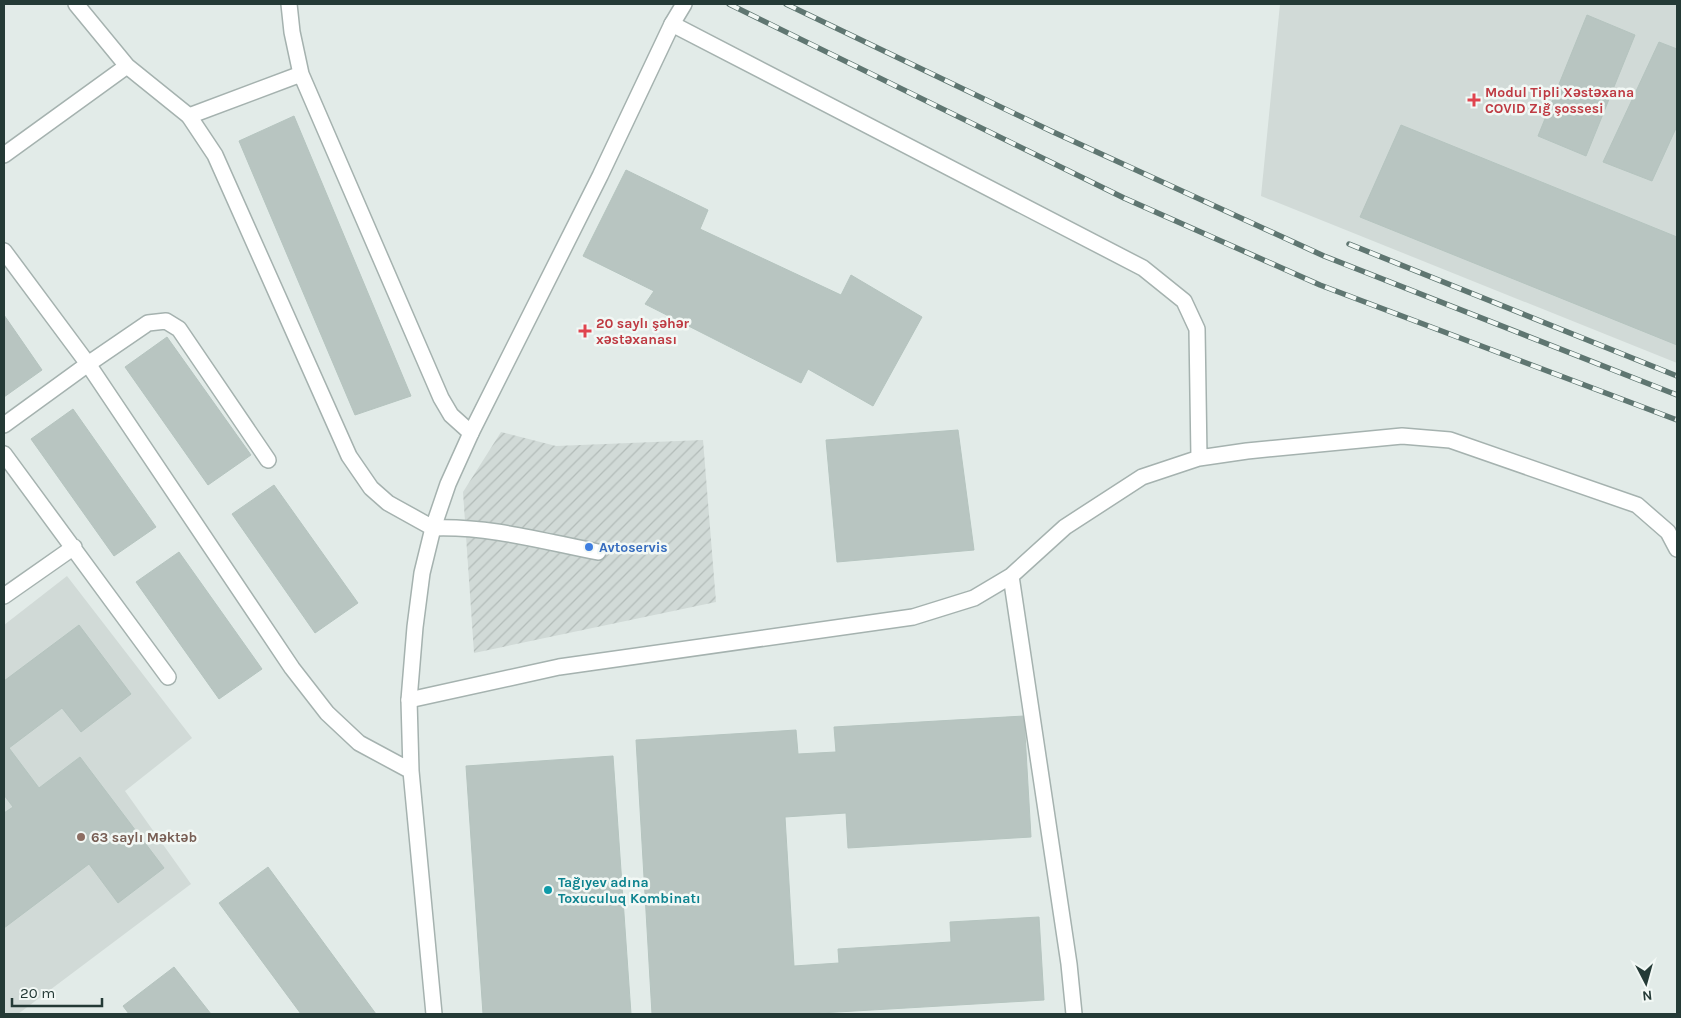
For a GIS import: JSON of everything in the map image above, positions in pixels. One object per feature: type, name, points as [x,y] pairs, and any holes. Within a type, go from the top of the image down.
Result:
[{"type":"street","points":[[76,4],[127,66],[188,116],[215,155],[349,456],[371,488],[388,502],[433,528],[460,527],[486,529],[598,552]]},
{"type":"street","points":[[289,4],[292,32],[301,74],[441,398],[451,416],[471,433]]},
{"type":"street","points":[[434,1014],[411,771],[409,700],[422,573],[433,528],[448,484],[471,433],[600,176],[672,24],[684,4]]},
{"type":"street","points":[[672,24],[1143,268],[1184,302],[1197,328],[1199,458]]},
{"type":"street","points":[[4,155],[127,66]]},
{"type":"street","points":[[188,116],[301,74]]},
{"type":"street","points":[[4,251],[88,364],[286,660],[327,713],[359,743],[411,771]]},
{"type":"street","points":[[4,426],[88,364],[148,323],[166,321],[179,329],[268,460]]},
{"type":"street","points":[[409,700],[559,667],[913,617],[974,598],[1011,576],[1065,527],[1142,477],[1199,458],[1247,451],[1402,436],[1450,440],[1637,505],[1668,532],[1677,549]]},
{"type":"street","points":[[4,454],[168,677]]},
{"type":"street","points":[[4,596],[74,547]]},
{"type":"street","points":[[1011,576],[1069,964],[1074,1014]]},
{"type":"shaded area","name":"Modul Tipli Xəstəxana COVID Zığ şossesi","points":[[1280,4],[1677,4],[1677,363],[1261,196]]},
{"type":"shaded area","name":"Avtoservis","points":[[501,432],[556,446],[703,440],[716,602],[474,653],[463,492]]},
{"type":"shaded area","name":"63 saylı Məktəb","points":[[67,576],[192,738],[125,791],[191,884],[18,1014],[4,1014],[4,625]]},
{"type":"building","points":[[1587,15],[1635,35],[1586,156],[1538,136]]},
{"type":"building","points":[[1659,42],[1677,49],[1677,126],[1652,181],[1603,162]]},
{"type":"building","points":[[294,116],[411,396],[355,415],[239,141]]},
{"type":"building","points":[[1401,125],[1677,237],[1677,345],[1360,217]]},
{"type":"building","points":[[626,170],[708,210],[700,229],[841,295],[851,275],[922,317],[873,406],[808,369],[801,383],[645,304],[654,291],[583,256]]},
{"type":"building","points":[[4,315],[42,370],[4,397]]},
{"type":"building","points":[[167,337],[251,455],[208,485],[125,367]]},
{"type":"building","points":[[73,409],[156,527],[114,556],[31,439]]},
{"type":"building","points":[[958,430],[974,550],[837,562],[826,440]]},
{"type":"building","points":[[274,485],[358,603],[315,633],[232,514]]},
{"type":"building","points":[[179,552],[262,669],[219,699],[136,582]]},
{"type":"building","points":[[79,625],[131,694],[81,732],[62,708],[9,748],[39,788],[80,757],[164,868],[118,903],[89,864],[4,928],[4,813],[13,807],[4,795],[4,681]]},
{"type":"building","points":[[1024,716],[1031,837],[848,848],[846,813],[785,817],[794,966],[839,963],[838,949],[951,942],[950,922],[1039,917],[1044,1000],[803,1014],[652,1014],[636,740],[796,730],[798,754],[836,752],[834,727]]},
{"type":"building","name":"Tağıyev adına Toxuculuq Kombinatı","points":[[613,756],[631,1014],[483,1014],[466,766]]},
{"type":"building","points":[[268,867],[376,1014],[301,1014],[219,903]]},
{"type":"building","points":[[174,967],[211,1014],[129,1014],[123,1006]]},
{"type":"railway","points":[[729,4],[1124,198],[1320,285],[1677,420]]},
{"type":"railway","points":[[786,4],[1051,131],[1324,256],[1677,395]]},
{"type":"railway","points":[[1349,244],[1677,376]]},
{"type":"place","name":"Modul Tipli Xəstəxana COVID Zığ şossesi","points":[[1474,100]]},
{"type":"place","name":"20 saylı şəhər xəstəxanası","points":[[585,331]]},
{"type":"place","name":"Avtoservis","points":[[589,547]]},
{"type":"place","name":"63 saylı Məktəb","points":[[81,837]]},
{"type":"place","name":"Tağıyev adına Toxuculuq Kombinatı","points":[[548,890]]}]
